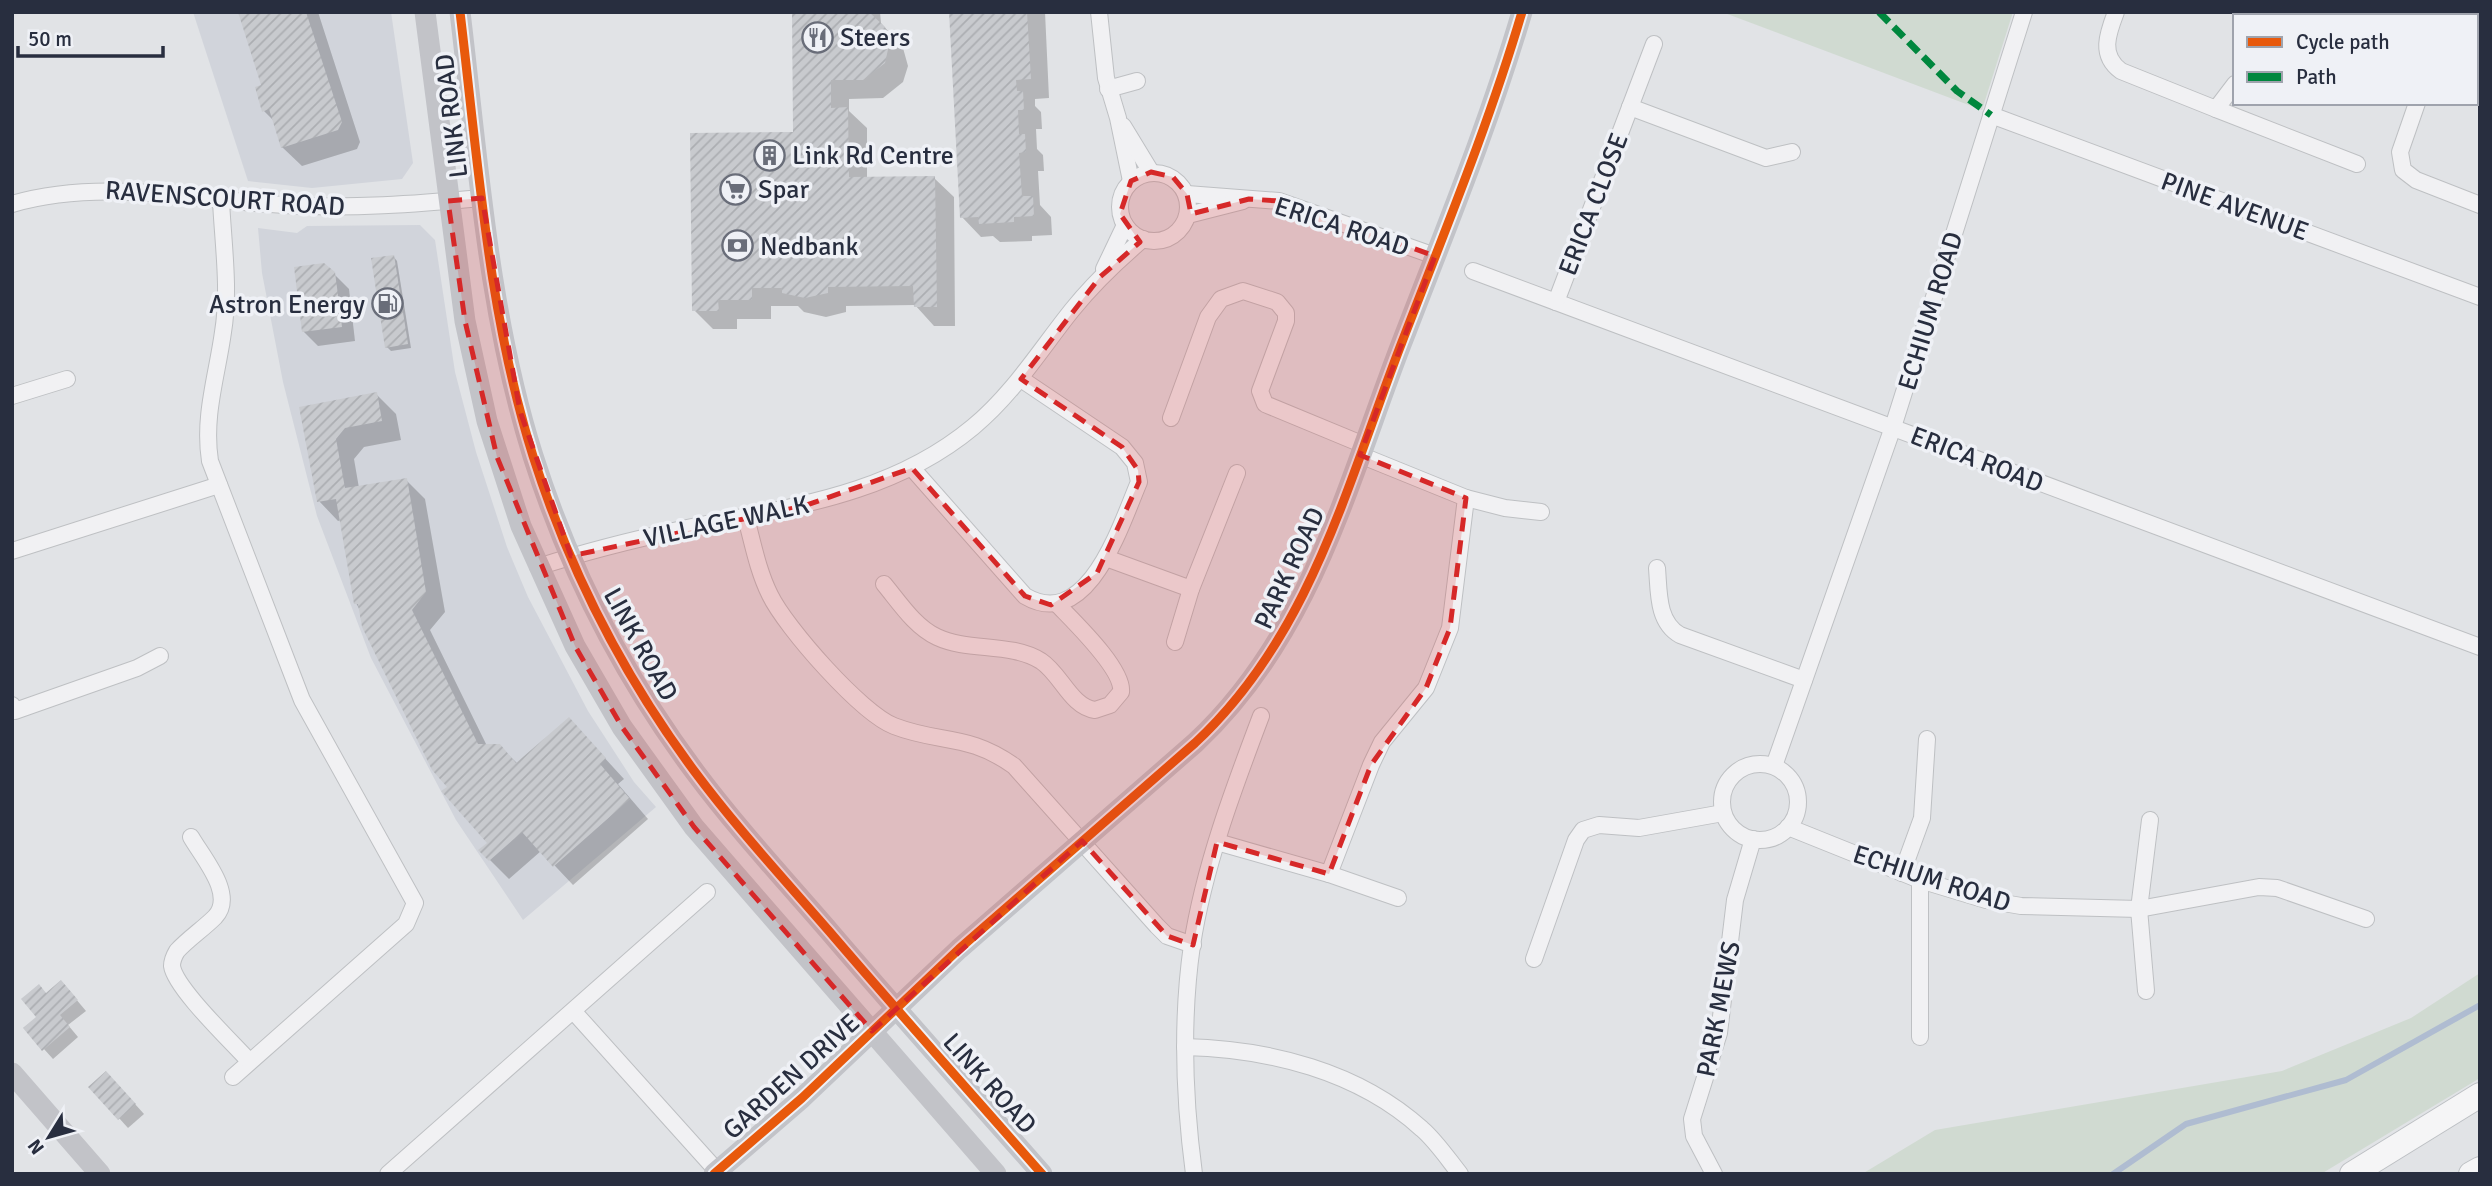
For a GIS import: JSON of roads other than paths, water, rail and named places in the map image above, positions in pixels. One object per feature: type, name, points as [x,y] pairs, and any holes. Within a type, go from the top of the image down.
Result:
[{"type":"main road","points":[[2352,1174],[2480,1095]]},
{"type":"main road","points":[[2471,1174],[2480,1169]]},
{"type":"street","name":"LINK ROAD","points":[[425,12],[464,321],[487,421],[515,508],[538,567],[575,646],[641,756],[707,844],[996,1174]]},
{"type":"street","name":"LINK ROAD","points":[[460,12],[500,323],[520,411],[538,472],[570,556],[629,672],[694,771],[896,1009],[1042,1174]]},
{"type":"street","name":"PARK ROAD","points":[[896,1009],[1212,726],[1263,667],[1312,580],[1435,256],[1522,12]]},
{"type":"street","name":"ECHIUM ROAD","points":[[1774,766],[1893,427],[2024,12]]},
{"type":"street","points":[[2116,12],[2106,43],[2109,58],[2116,68],[2357,164]]},
{"type":"street","points":[[1102,13],[1108,89],[1118,118],[1131,181]]},
{"type":"street","name":"ERICA CLOSE","points":[[1556,302],[1654,44]]},
{"type":"street","points":[[1108,89],[1137,81]]},
{"type":"street","points":[[2216,109],[2233,87]]},
{"type":"street","points":[[2416,105],[2400,152],[2403,170],[2416,180],[2480,205]]},
{"type":"street","name":"ERICA CLOSE","points":[[1630,107],[1766,158],[1791,152]]},
{"type":"street","name":"PINE AVENUE","points":[[1991,115],[2480,297]]},
{"type":"street","points":[[1118,118],[1152,172]]},
{"type":"street","points":[[1152,172],[1173,177],[1187,194],[1188,215],[1185,224],[1171,237],[1162,241],[1143,239],[1125,225],[1120,202],[1131,181],[1152,172]]},
{"type":"street","name":"RAVENSCOURT ROAD","points":[[12,204],[48,194],[82,190],[116,190],[221,201],[349,207],[482,198]]},
{"type":"street","name":"ERICA ROAD","points":[[1187,194],[1279,201],[1435,256]]},
{"type":"street","name":"ERICA ROAD","points":[[1188,215],[1249,199]]},
{"type":"street","points":[[221,201],[224,330],[210,395],[206,436],[219,485],[302,699],[415,903],[406,924],[233,1077]]},
{"type":"street","name":"VILLAGE WALK","points":[[1100,277],[1125,225]]},
{"type":"street","name":"VILLAGE WALK","points":[[538,567],[570,556],[689,528],[747,518],[863,489],[912,468],[972,427],[1021,379],[1100,277],[1143,239]]},
{"type":"street","name":"ERICA ROAD","points":[[1473,271],[2480,647]]},
{"type":"street","points":[[1171,418],[1208,317],[1229,293],[1243,291],[1277,302],[1287,316],[1260,391],[1265,404],[1466,498],[1486,504],[1541,512]]},
{"type":"street","points":[[12,396],[67,379]]},
{"type":"street","points":[[912,468],[1025,596],[1037,603],[1057,604],[1079,590],[1097,573],[1106,558],[1139,482],[1135,463],[1122,447],[1021,379]]},
{"type":"street","points":[[1175,642],[1191,589],[1237,472]]},
{"type":"street","points":[[12,551],[219,485]]},
{"type":"street","points":[[1329,874],[1377,753],[1426,688],[1445,645],[1450,628],[1466,498]]},
{"type":"street","points":[[747,518],[759,567],[785,619],[861,703],[892,725],[970,742],[994,751],[1014,766],[1162,931],[1192,945]]},
{"type":"street","points":[[1106,558],[1191,589]]},
{"type":"street","points":[[1657,568],[1663,617],[1674,632],[1804,680]]},
{"type":"street","points":[[884,584],[922,628],[937,637],[1032,657],[1051,669],[1082,705],[1096,710],[1103,708],[1121,692],[1119,680],[1085,634],[1057,604]]},
{"type":"street","points":[[12,705],[15,710],[137,668],[160,656]]},
{"type":"street","points":[[1194,1174],[1186,1115],[1185,1047],[1192,945],[1217,842],[1261,716]]},
{"type":"street","points":[[1902,873],[1922,818],[1927,739]]},
{"type":"street","points":[[1749,765],[1774,766],[1792,782],[1797,793],[1795,817],[1788,827],[1771,839],[1753,839],[1739,834],[1723,813],[1724,789],[1729,778],[1749,765]]},
{"type":"street","points":[[1534,959],[1576,840],[1583,830],[1599,825],[1639,828],[1723,813]]},
{"type":"street","points":[[2146,991],[2139,909],[2150,820]]},
{"type":"street","name":"ECHIUM ROAD","points":[[1788,827],[1920,880],[2010,905],[2139,909],[2259,887],[2277,888],[2366,919]]},
{"type":"street","points":[[191,838],[221,890],[223,904],[215,917],[177,951],[172,964],[182,987],[249,1061]]},
{"type":"street","name":"PARK MEWS","points":[[1714,1174],[1694,1136],[1692,1119],[1719,1033],[1735,900],[1753,839]]},
{"type":"street","points":[[1217,842],[1329,874],[1398,898]]},
{"type":"street","points":[[1920,880],[1920,1037]]},
{"type":"street","points":[[388,1174],[574,1012],[706,891]]},
{"type":"street","name":"GARDEN DRIVE","points":[[715,1172],[802,1098],[896,1009]]},
{"type":"street","points":[[574,1012],[715,1172]]},
{"type":"street","points":[[1185,1047],[1224,1048],[1263,1054],[1361,1086],[1423,1130],[1460,1174]]},
{"type":"street","points":[[12,1073],[100,1174]]},
{"type":"waterway","points":[[2113,1174],[2186,1124],[2346,1080],[2480,1005]]},
{"type":"place","name":"Steers","points":[[817,37]]},
{"type":"place","name":"Link Rd Centre","points":[[769,155]]},
{"type":"place","name":"Spar","points":[[735,189]]},
{"type":"place","name":"Nedbank","points":[[737,246]]},
{"type":"place","name":"Astron Energy","points":[[388,304]]}]
